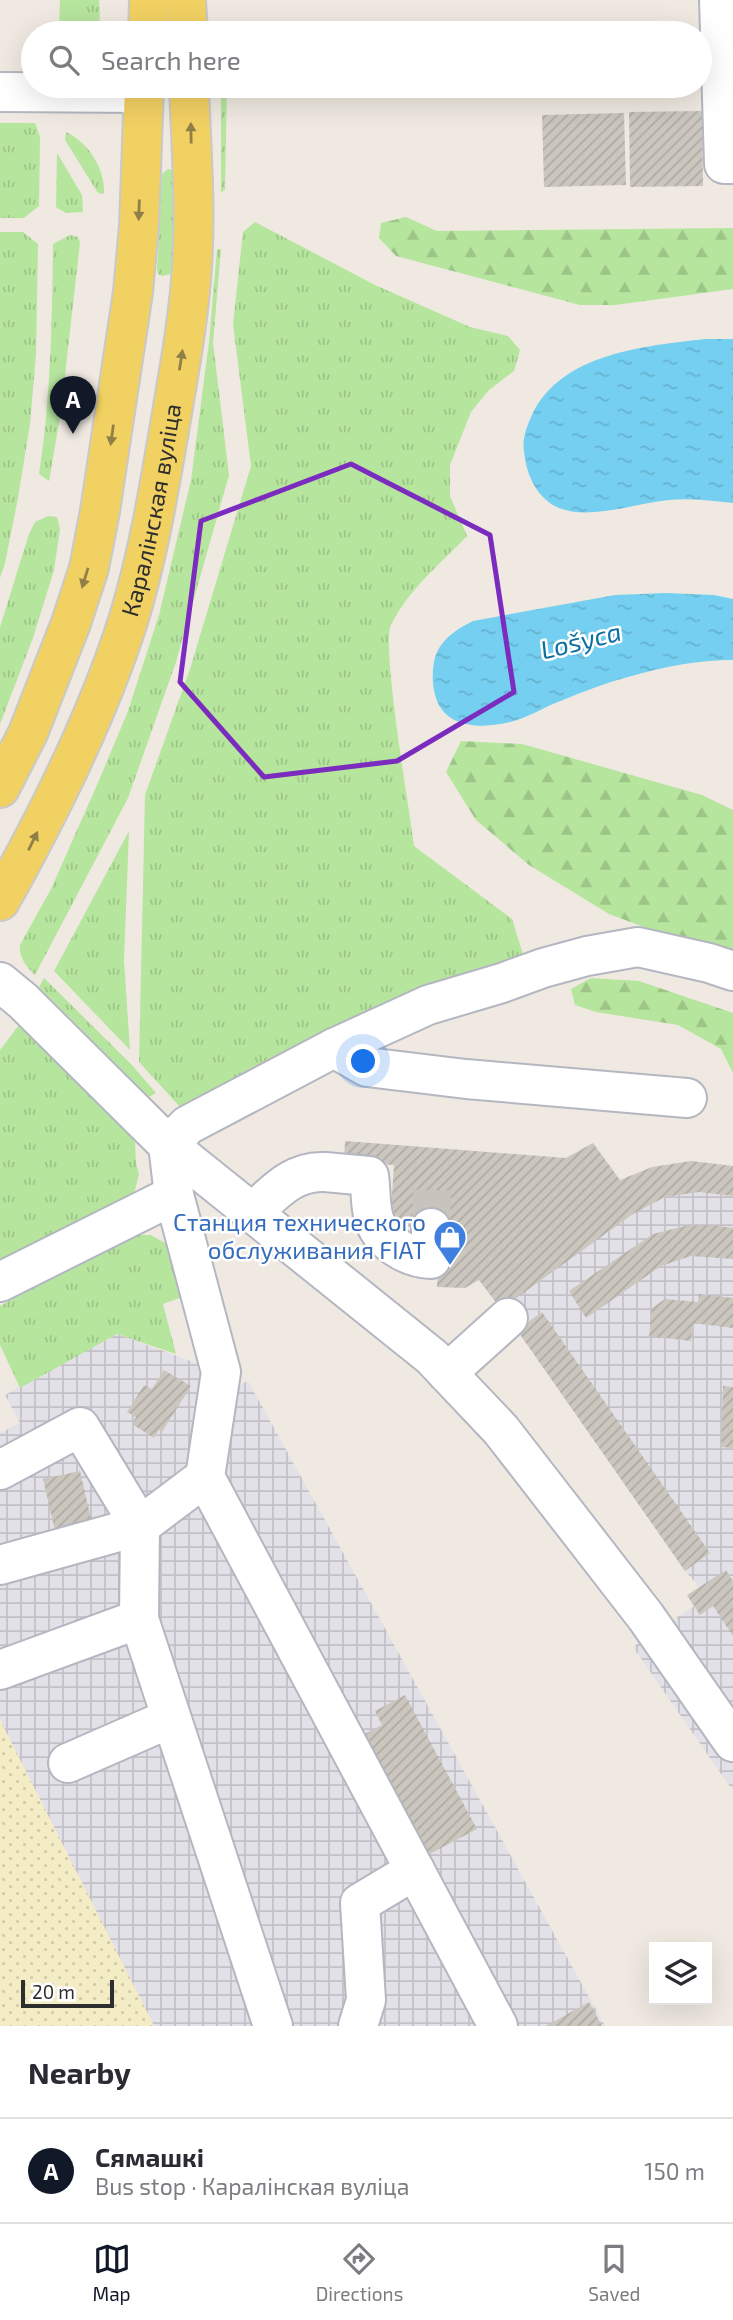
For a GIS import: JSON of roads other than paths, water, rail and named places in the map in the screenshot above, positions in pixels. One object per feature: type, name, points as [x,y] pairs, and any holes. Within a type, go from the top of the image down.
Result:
[{"type":"main road","points":[[148,21],[149,0]]},
{"type":"main road","points":[[187,0],[188,21]]},
{"type":"main road","name":"Каралінская вуліца","points":[[0,788],[28,733],[71,623],[89,568],[133,292],[139,226],[144,98]]},
{"type":"main road","name":"Каралінская вуліца","points":[[0,901],[26,855],[83,737],[111,671],[153,521],[183,348],[192,267],[190,98]]},
{"type":"street","points":[[719,0],[724,164],[733,164]]},
{"type":"street","points":[[0,92],[21,92]]},
{"type":"street","points":[[168,1145],[188,1125],[334,1048],[428,1005],[543,968],[587,956],[638,947],[733,971]]},
{"type":"street","points":[[0,982],[23,1001],[168,1145],[432,1357],[501,1430],[656,1631],[733,1742]]},
{"type":"street","points":[[334,1048],[367,1068],[687,1098]]},
{"type":"street","points":[[168,1145],[174,1195],[221,1372],[205,1477],[498,2026]]},
{"type":"street","points":[[252,1213],[292,1178],[317,1171],[369,1176],[373,1218],[385,1238],[405,1253],[416,1258],[431,1259],[432,1228]]},
{"type":"street","points":[[0,1282],[174,1195]]},
{"type":"street","points":[[447,1373],[508,1318]]},
{"type":"street","points":[[0,1470],[80,1427],[140,1526],[139,1619],[273,2026]]},
{"type":"street","points":[[0,1565],[140,1526],[205,1477]]},
{"type":"street","points":[[0,1670],[139,1619]]},
{"type":"street","points":[[68,1763],[171,1718]]},
{"type":"street","points":[[358,2026],[366,2000],[360,1903],[415,1870]]},
{"type":"water","points":[[705,339],[733,339],[733,503],[677,499],[579,512],[565,510],[546,500],[529,474],[524,441],[532,415],[545,394],[563,378],[607,356],[657,345]]},
{"type":"water","name":"Lošyca","points":[[615,595],[714,595],[733,599],[733,660],[693,663],[641,673],[587,690],[503,724],[469,724],[458,721],[441,709],[434,689],[436,655],[448,637],[473,621]]},
{"type":"tunnel","points":[[431,1228],[433,1172]]},
{"type":"place","name":"Сямашкі","points":[[73,434]]},
{"type":"place","name":"Станция технического обслуживания FIAT","points":[[450,1267]]}]
